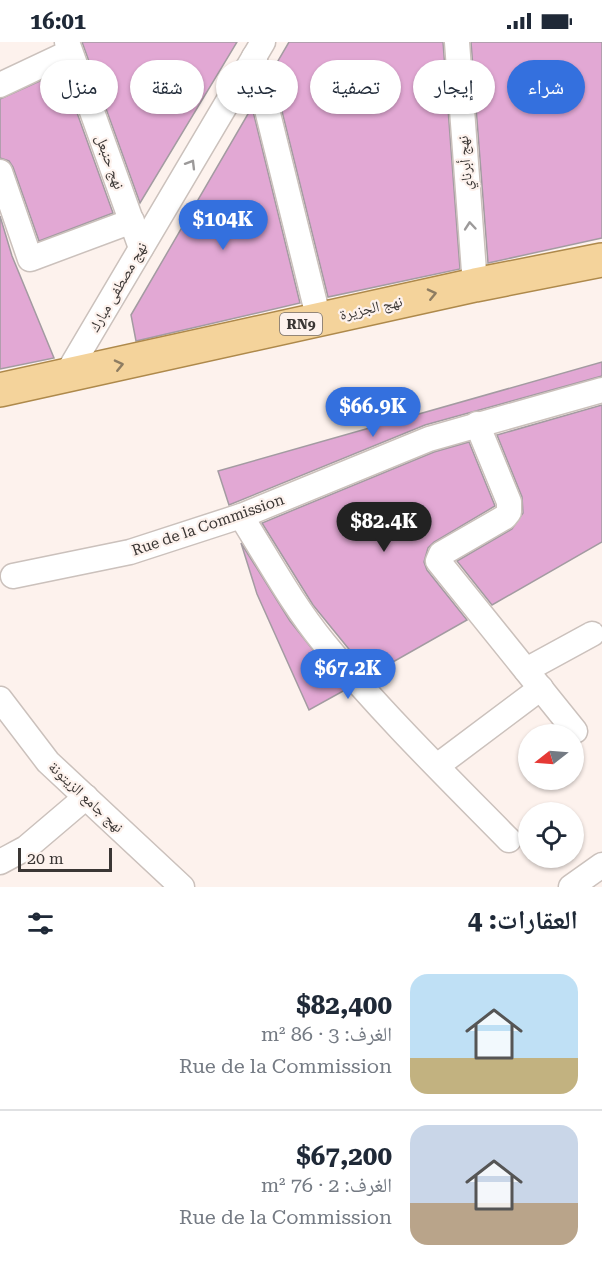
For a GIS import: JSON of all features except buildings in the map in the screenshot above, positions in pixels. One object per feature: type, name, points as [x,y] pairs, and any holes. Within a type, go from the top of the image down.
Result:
[{"type":"main road","name":"نهج الجزيرة","points":[[0,390],[475,285],[602,260]]},
{"type":"street","name":"نهج أبرناي","points":[[457,42],[475,285]]},
{"type":"street","points":[[0,85],[68,47]]},
{"type":"street","name":"نهج حنبعل","points":[[68,47],[141,248]]},
{"type":"street","points":[[259,50],[319,320]]},
{"type":"street","name":"نهج مصطفى مبارك","points":[[65,377],[259,50]]},
{"type":"street","points":[[0,172],[30,259],[132,221]]},
{"type":"street","name":"Rue de la Commission","points":[[13,576],[130,552],[242,516],[429,439],[602,390]]},
{"type":"street","points":[[477,424],[509,502],[509,512],[505,517],[441,554],[438,561],[569,724]]},
{"type":"street","points":[[242,516],[305,618],[324,643],[437,766],[509,840]]},
{"type":"street","points":[[437,766],[534,679],[592,634]]},
{"type":"street","name":"نهج جامع الزيتونة","points":[[0,699],[48,762],[182,887]]},
{"type":"street","points":[[0,862],[26,848],[86,797]]},
{"type":"street","points":[[571,887],[602,865]]}]
